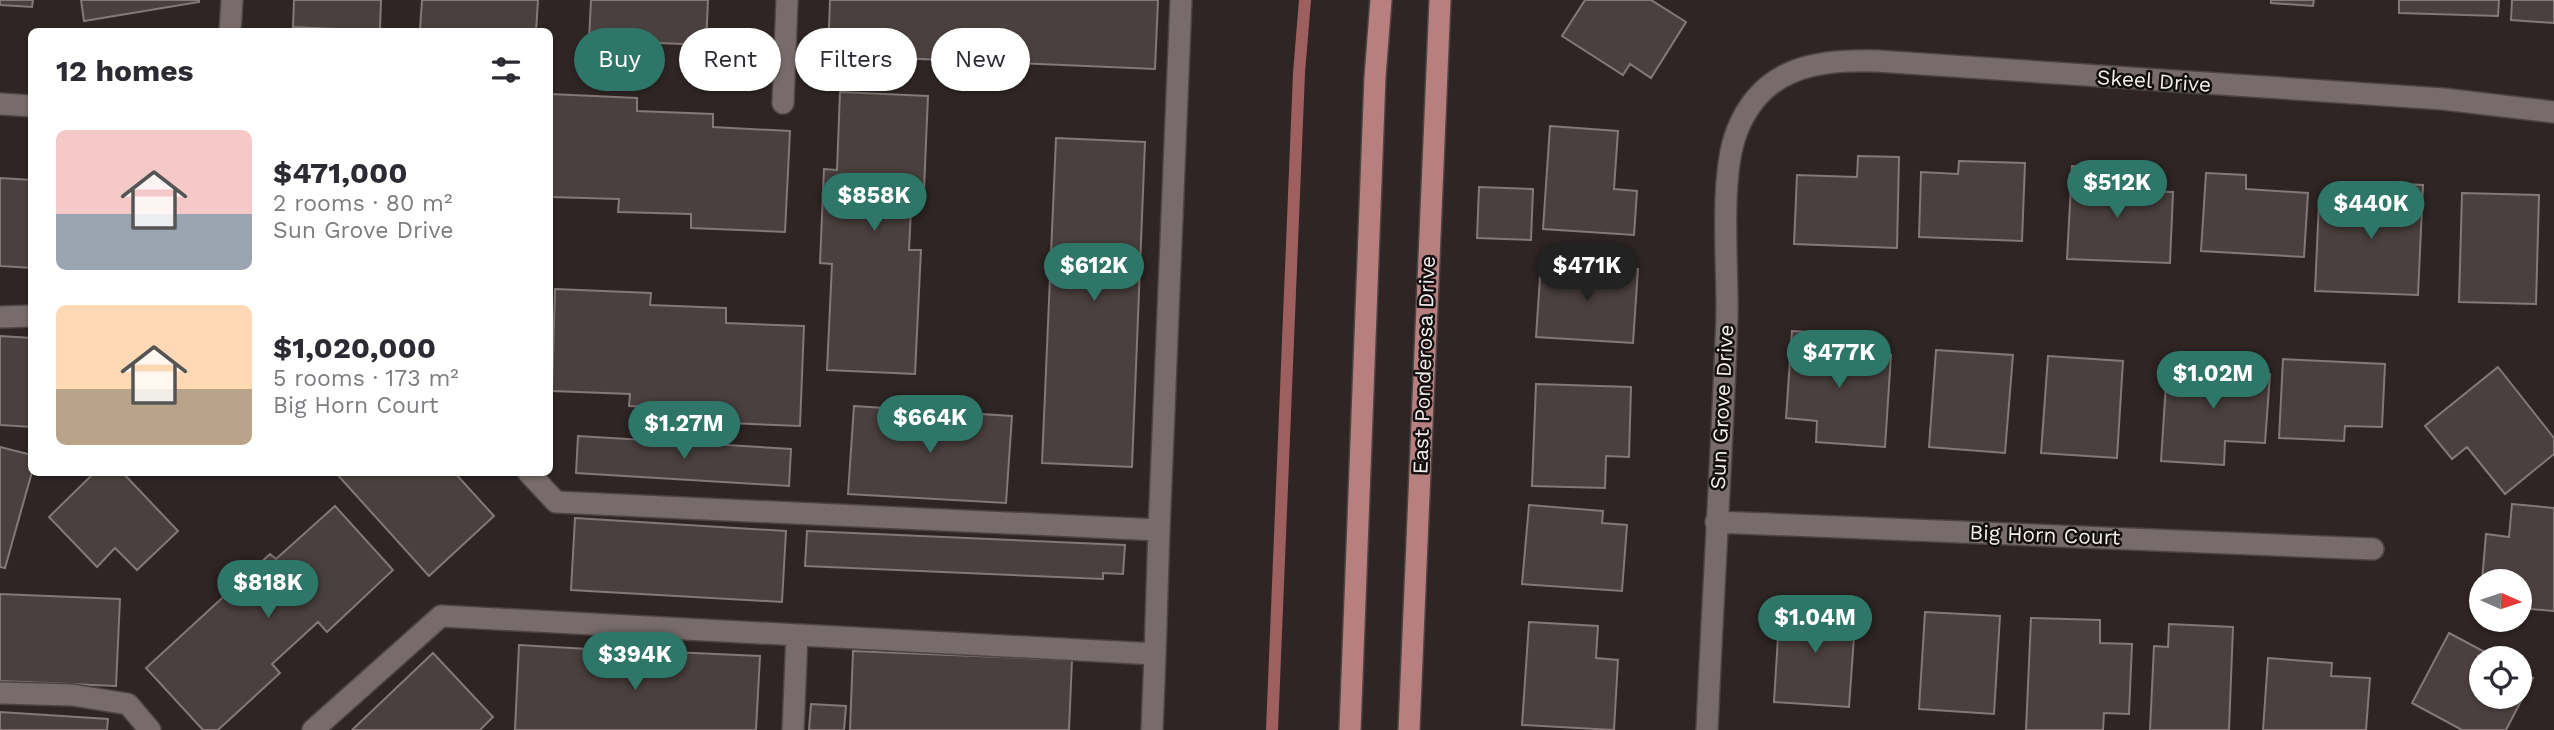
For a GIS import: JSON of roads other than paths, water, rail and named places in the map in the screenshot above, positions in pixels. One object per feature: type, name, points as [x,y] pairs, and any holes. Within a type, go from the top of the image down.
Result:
[{"type":"main road","points":[[1350,730],[1375,77],[1381,0]]},
{"type":"main road","name":"East Ponderosa Drive","points":[[1409,730],[1440,0]]},
{"type":"street","points":[[230,28],[232,0]]},
{"type":"street","points":[[783,103],[787,0]]},
{"type":"street","points":[[1152,730],[1181,0]]},
{"type":"street","name":"Skeel Drive","points":[[1763,93],[1780,76],[1796,68],[1846,60],[2443,99],[2554,113]]},
{"type":"street","name":"Sun Grove Drive","points":[[1707,730],[1724,390],[1726,235],[1731,153],[1737,130],[1763,93]]},
{"type":"street","points":[[0,104],[28,106]]},
{"type":"street","points":[[0,317],[28,316]]},
{"type":"street","points":[[532,476],[556,502],[1159,530]]},
{"type":"street","name":"Big Horn Court","points":[[1716,522],[2373,549]]},
{"type":"street","points":[[313,730],[441,616],[1155,653]]},
{"type":"street","points":[[793,730],[797,635]]},
{"type":"street","points":[[0,693],[72,695],[128,704],[150,730]]},
{"type":"waterway","points":[[1272,730],[1299,73],[1305,0]]}]
